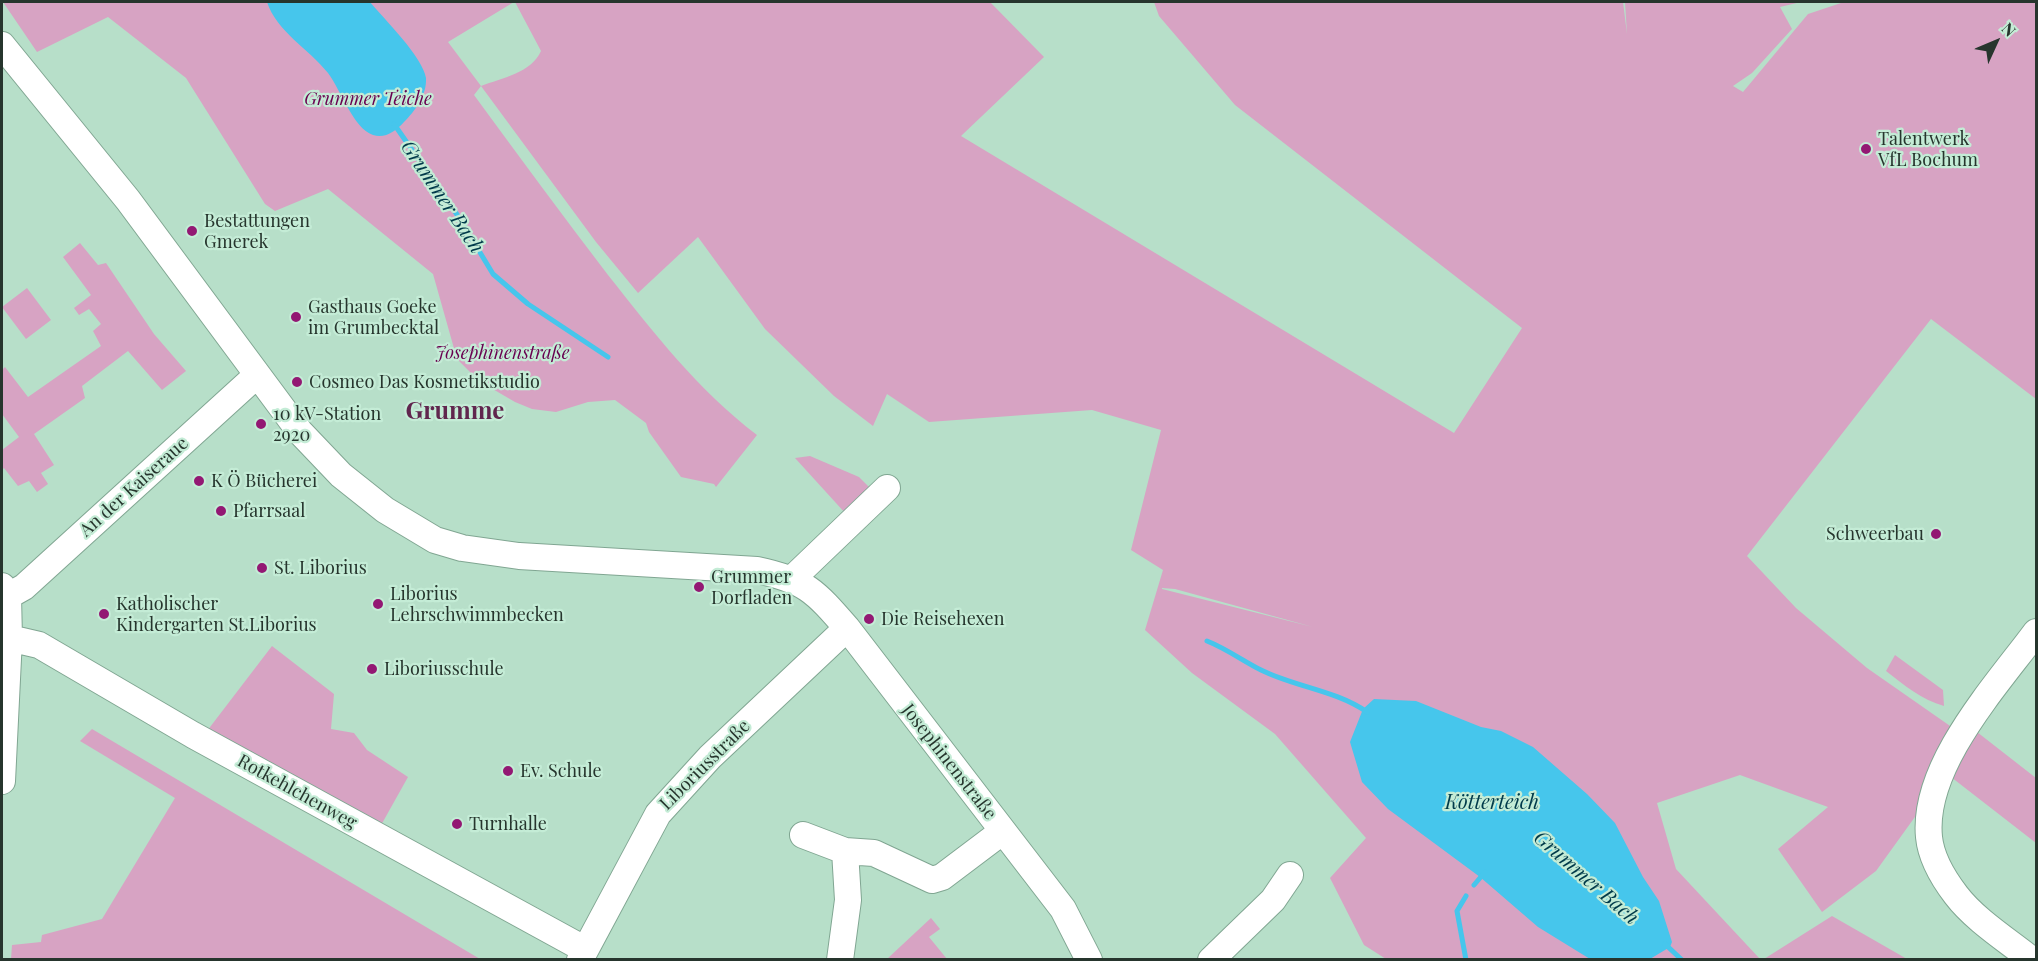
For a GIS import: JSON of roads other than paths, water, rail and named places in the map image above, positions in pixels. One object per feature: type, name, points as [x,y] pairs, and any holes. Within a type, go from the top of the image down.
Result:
[{"type":"street","name":"Josephinenstraße","points":[[2,47],[129,200],[300,432],[341,475],[385,510],[435,540],[462,548],[519,556],[757,570],[793,578],[823,600],[847,628],[1063,909],[1089,960]]},
{"type":"street","name":"An der Kaiseraue","points":[[5,591],[24,587],[257,375]]},
{"type":"street","points":[[793,578],[887,488]]},
{"type":"street","points":[[2,781],[9,638],[5,591]]},
{"type":"street","name":"Liboriusstraße","points":[[582,954],[658,814],[710,757],[847,628]]},
{"type":"street","points":[[2032,960],[1956,896],[1937,864],[1929,839],[1929,823],[1931,804],[1939,779],[1964,729],[2037,632]]},
{"type":"street","name":"Rotkehlchenweg","points":[[9,638],[39,645],[193,735],[582,954]]},
{"type":"street","points":[[803,835],[845,850],[874,853],[932,880],[942,877],[1003,831]]},
{"type":"street","points":[[840,960],[848,900],[845,850]]},
{"type":"street","points":[[1211,960],[1273,900],[1290,875]]},
{"type":"water","points":[[267,2],[370,2],[411,49],[423,69],[426,78],[425,90],[416,108],[401,125],[390,133],[377,136],[366,131],[353,117],[328,73],[285,31]]},
{"type":"water","name":"Kötterteich","points":[[1374,699],[1416,701],[1481,727],[1501,731],[1533,747],[1587,794],[1615,823],[1643,877],[1659,901],[1672,942],[1670,947],[1650,959],[1590,959],[1538,927],[1480,877],[1388,809],[1362,782],[1350,742],[1363,709]]},
{"type":"waterway","name":"Grummer Bach","points":[[394,124],[458,216],[493,274],[528,304],[608,357]]},
{"type":"waterway","name":"Grummer Bach","points":[[1207,641],[1274,676],[1342,699],[1367,712]]},
{"type":"waterway","points":[[1474,885],[1485,872]]},
{"type":"waterway","points":[[1466,896],[1457,911],[1466,960]]},
{"type":"waterway","name":"Grummer Bach","points":[[1665,944],[1682,960]]},
{"type":"place","name":"Talentwerk VfL Bochum","points":[[1866,149]]},
{"type":"place","name":"Bestattungen Gmerek","points":[[192,231]]},
{"type":"place","name":"Gasthaus Goeke im Grumbecktal","points":[[296,317]]},
{"type":"place","name":"Cosmeo Das Kosmetikstudio","points":[[297,382]]},
{"type":"place","name":"10 kV-Station 2920","points":[[261,424]]},
{"type":"place","name":"K Ö Bücherei","points":[[199,481]]},
{"type":"place","name":"Pfarrsaal","points":[[221,511]]},
{"type":"place","name":"Schweerbau","points":[[1936,534]]},
{"type":"place","name":"St. Liborius","points":[[262,568]]},
{"type":"place","name":"Grummer Dorfladen","points":[[699,587]]},
{"type":"place","name":"Liborius Lehrschwimmbecken","points":[[378,604]]},
{"type":"place","name":"Katholischer Kindergarten St.Liborius","points":[[104,614]]},
{"type":"place","name":"Die Reisehexen","points":[[869,619]]},
{"type":"place","name":"Liboriusschule","points":[[372,669]]},
{"type":"place","name":"Ev. Schule","points":[[508,771]]},
{"type":"place","name":"Turnhalle","points":[[457,824]]},
{"type":"district","name":"Grumme","points":[[455,412]]},
{"type":"park label","name":"Grummer Teiche","points":[[368,99]]}]
